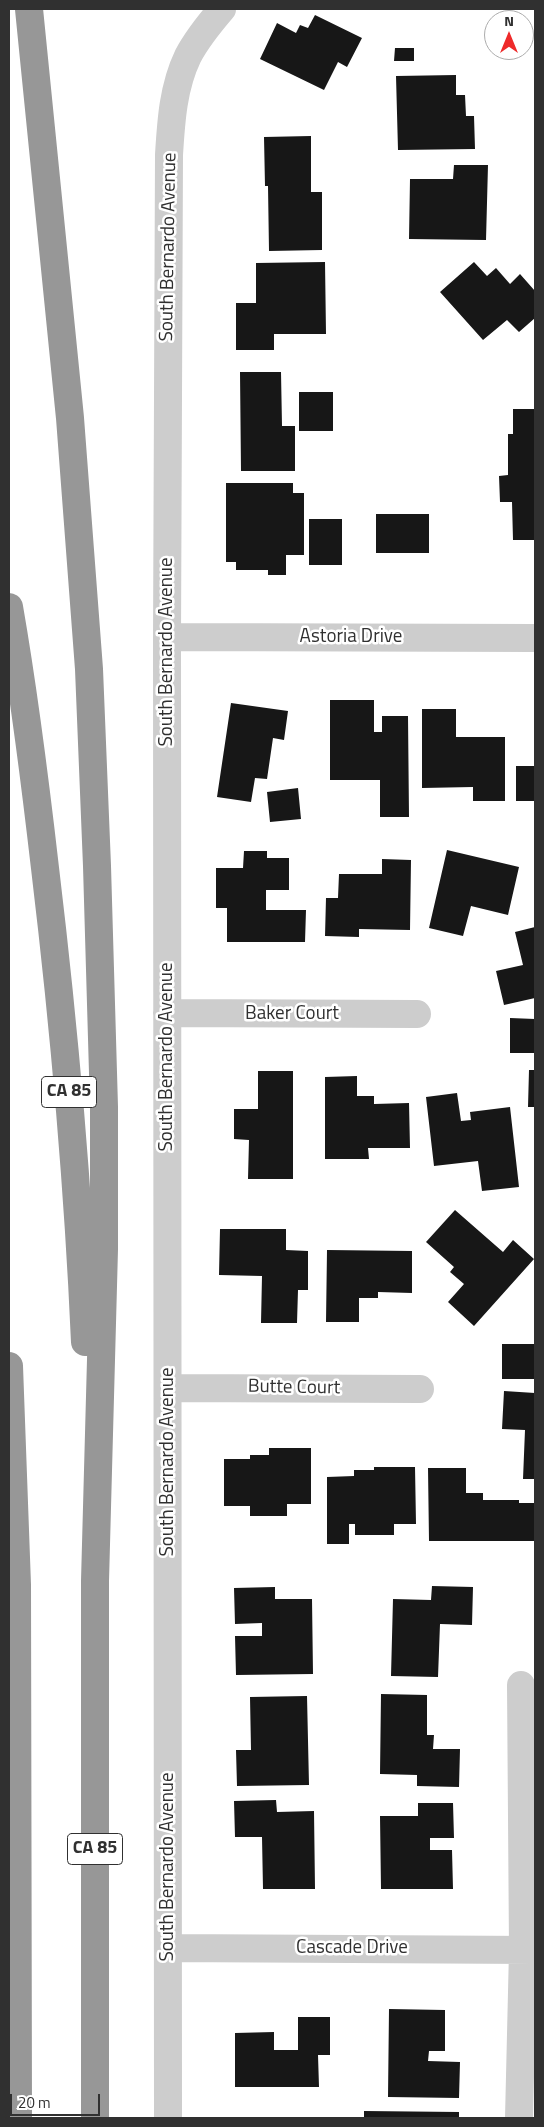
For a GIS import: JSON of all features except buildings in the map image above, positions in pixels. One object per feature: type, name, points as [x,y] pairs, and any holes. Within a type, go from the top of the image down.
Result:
[{"type":"highway","points":[[29,9],[70,418],[89,669],[104,1107],[104,1249],[95,1581]]},
{"type":"highway","name":"CA 85","points":[[9,607],[38,809],[61,1003],[79,1208],[95,1581],[95,2118]]},
{"type":"highway","points":[[9,1366],[17,1585],[18,2118]]},
{"type":"highway","points":[[9,1523],[17,1585]]},
{"type":"street","name":"South Bernardo Avenue","points":[[168,2118],[167,637],[169,155],[172,114],[188,56],[222,9]]},
{"type":"street","name":"Astoria Drive","points":[[167,637],[535,638]]},
{"type":"street","name":"Baker Court","points":[[167,1013],[417,1014]]},
{"type":"street","name":"Butte Court","points":[[168,1388],[420,1389]]},
{"type":"street","points":[[519,2118],[529,1950],[521,1685]]},
{"type":"street","name":"Cascade Drive","points":[[168,1948],[529,1950]]}]
